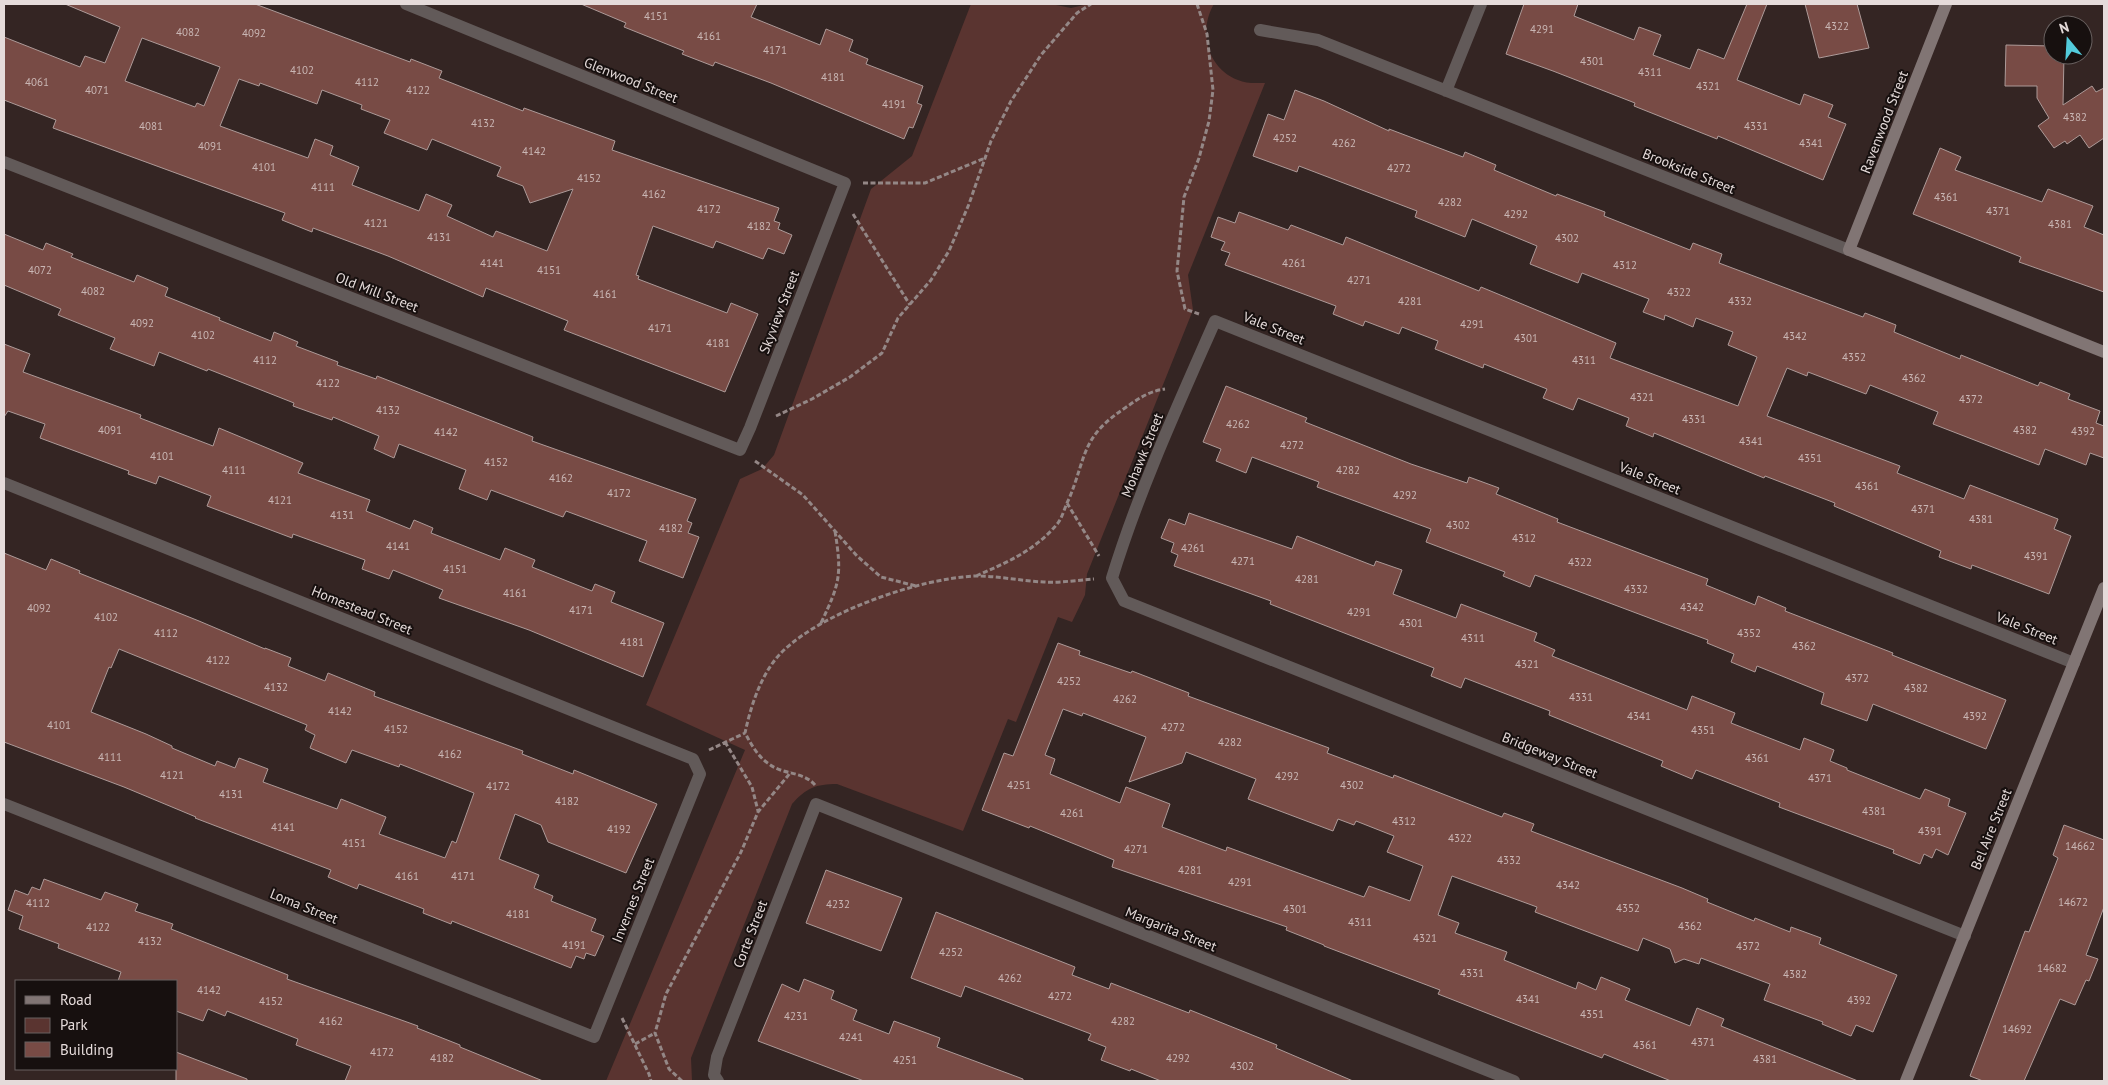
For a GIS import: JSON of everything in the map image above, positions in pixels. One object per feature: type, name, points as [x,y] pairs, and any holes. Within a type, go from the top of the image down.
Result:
[{"type":"street","name":"Glenwood Street","points":[[406,4],[843,189]]},
{"type":"street","points":[[1446,91],[1481,4]]},
{"type":"street","name":"Ravenwood Street","points":[[1849,250],[1946,4]]},
{"type":"street","name":"Brookside Street","points":[[1260,30],[1318,40],[2104,352]]},
{"type":"street","name":"Old Mill Street","points":[[4,162],[740,450]]},
{"type":"street","name":"Skyview Street","points":[[740,450],[843,189]]},
{"type":"street","name":"Mohawk Street","points":[[1112,578],[1122,543],[1186,385],[1216,321]]},
{"type":"street","name":"Vale Street","points":[[1216,321],[2074,663]]},
{"type":"street","name":"Homestead Street","points":[[4,483],[693,759]]},
{"type":"street","name":"Bridgeway Street","points":[[1112,578],[1124,601],[1965,936]]},
{"type":"street","name":"Bel Aire Street","points":[[1906,1081],[2104,588]]},
{"type":"street","name":"Invernes Street","points":[[594,1037],[700,774],[693,759]]},
{"type":"street","name":"Loma Street","points":[[4,804],[594,1037]]},
{"type":"street","name":"Corte Street","points":[[716,1078],[717,1057],[816,804]]},
{"type":"street","name":"Margarita Street","points":[[816,804],[1514,1081]]},
{"type":"path","points":[[750,428],[812,399],[882,353],[898,318],[931,280],[949,251],[985,158],[1011,101],[1041,55],[1077,13],[1092,4]]},
{"type":"path","points":[[1197,4],[1207,34],[1213,90],[1210,120],[1199,158],[1184,197],[1177,271],[1185,308],[1216,321]]},
{"type":"path","points":[[910,305],[843,189],[925,183],[985,158]]},
{"type":"path","points":[[816,804],[817,788],[809,778],[769,765],[754,748],[745,733],[749,713],[763,680],[782,652],[807,631],[846,612],[917,586],[976,576],[1018,558],[1042,541],[1060,521],[1083,456],[1093,434],[1112,417],[1151,391],[1186,385]]},
{"type":"path","points":[[740,450],[802,495],[856,556],[881,577],[917,586]]},
{"type":"path","points":[[976,576],[1047,582],[1112,578],[1067,503]]},
{"type":"path","points":[[821,624],[837,590],[840,564],[834,529]]},
{"type":"path","points":[[693,759],[745,733]]},
{"type":"path","points":[[725,742],[752,788],[758,812]]},
{"type":"path","points":[[682,1081],[669,1069],[655,1033],[666,994],[741,852],[758,812],[791,772]]},
{"type":"path","points":[[611,995],[635,1044],[650,1081]]},
{"type":"path","points":[[635,1044],[655,1033]]},
{"type":"green space","points":[[971,4],[1051,4],[1071,8],[1088,4],[1214,4],[1209,15],[1206,37],[1208,48],[1213,58],[1219,67],[1238,80],[1248,83],[1265,83],[1188,275],[1193,310],[1087,574],[1085,595],[1072,622],[1058,617],[1016,722],[1008,719],[963,831],[837,784],[817,786],[802,794],[792,804],[691,1058],[692,1081],[606,1081],[745,750],[646,705],[740,479],[762,469],[774,455],[871,189],[912,156]]},
{"type":"building","points":[[65,4],[255,4],[410,62],[411,59],[442,71],[439,78],[523,111],[524,108],[615,141],[612,150],[779,208],[774,221],[780,223],[778,229],[792,235],[784,254],[768,248],[763,259],[716,241],[713,248],[653,226],[636,275],[639,276],[638,279],[727,313],[731,303],[758,314],[725,392],[564,330],[568,321],[486,288],[483,297],[388,256],[313,228],[312,232],[282,220],[285,213],[53,128],[56,120],[4,100],[4,37],[80,67],[85,56],[105,63],[120,27]],"holes":[[[142,38],[220,67],[204,106],[197,103],[195,107],[125,81]],[[239,79],[259,86],[260,83],[317,104],[322,90],[362,105],[361,109],[390,120],[384,133],[427,150],[432,139],[501,167],[497,176],[523,186],[530,203],[573,189],[547,251],[496,231],[493,237],[447,216],[452,205],[426,194],[419,211],[352,185],[359,167],[330,155],[333,146],[315,139],[308,158],[220,126]]]},
{"type":"building","points":[[581,4],[757,4],[751,17],[820,45],[826,29],[853,40],[849,51],[868,59],[866,64],[923,86],[917,103],[922,105],[913,128],[909,127],[904,139],[771,83],[715,62],[713,66],[682,54],[684,51],[624,27],[626,23]]},
{"type":"building","points":[[1524,4],[1578,4],[1574,16],[1634,40],[1639,27],[1661,35],[1653,55],[1690,69],[1698,49],[1724,59],[1747,4],[1767,4],[1737,80],[1800,105],[1804,94],[1833,105],[1828,117],[1846,124],[1823,180],[1718,136],[1717,139],[1634,106],[1635,103],[1506,54]]},
{"type":"building","points":[[1805,4],[1857,4],[1869,48],[1819,58]]},
{"type":"building","points":[[2006,45],[2043,46],[2043,65],[2064,65],[2063,105],[2092,86],[2096,92],[2104,88],[2104,138],[2089,148],[2080,135],[2067,144],[2065,141],[2054,148],[2038,126],[2049,118],[2037,98],[2037,86],[2005,86]]},
{"type":"building","points":[[1295,90],[1324,101],[1389,131],[1389,129],[1463,157],[1465,152],[1496,165],[1494,170],[1556,196],[1557,194],[1605,212],[1604,216],[1690,250],[1693,243],[1722,254],[1719,263],[1863,317],[1865,313],[1896,325],[1894,332],[1960,359],[1961,355],[2038,386],[2040,382],[2070,394],[2068,399],[2100,411],[2096,423],[2104,426],[2104,458],[2090,453],[2086,465],[2045,449],[2039,465],[1933,424],[1938,412],[1870,385],[1866,394],[1808,372],[1807,376],[1787,368],[1767,416],[1900,466],[1897,473],[1964,499],[1970,485],[2058,519],[2054,529],[2071,536],[2049,594],[1972,565],[1971,569],[1939,557],[1941,551],[1834,506],[1835,503],[1765,476],[1764,478],[1654,433],[1653,437],[1626,426],[1629,418],[1578,398],[1573,410],[1543,398],[1547,389],[1484,364],[1483,368],[1435,349],[1438,341],[1402,327],[1399,334],[1365,321],[1363,326],[1333,314],[1336,306],[1225,265],[1230,253],[1221,250],[1225,242],[1211,237],[1218,217],[1235,223],[1239,212],[1288,230],[1291,225],[1343,245],[1346,237],[1479,291],[1481,287],[1616,343],[1610,358],[1738,406],[1757,357],[1728,345],[1733,332],[1696,318],[1693,327],[1665,315],[1664,320],[1643,312],[1649,299],[1582,273],[1578,283],[1530,264],[1537,246],[1472,219],[1465,237],[1415,217],[1417,211],[1299,166],[1297,172],[1253,156],[1268,114],[1284,120]]},
{"type":"building","points":[[1940,148],[1961,157],[1955,170],[2042,202],[2048,189],[2093,206],[2084,227],[2104,235],[2104,292],[2019,262],[2021,257],[1913,214]]},
{"type":"building","points":[[4,234],[43,250],[46,243],[73,254],[71,257],[134,282],[137,275],[168,288],[165,296],[271,341],[274,332],[298,342],[296,346],[338,362],[337,365],[376,379],[377,376],[533,437],[532,441],[696,499],[687,521],[692,523],[688,533],[699,537],[683,578],[639,561],[647,541],[566,511],[563,517],[491,490],[487,500],[459,489],[466,470],[399,444],[394,458],[374,449],[379,436],[333,417],[332,420],[293,406],[294,403],[159,352],[154,366],[110,349],[115,338],[58,315],[61,309],[4,285]]},
{"type":"building","points":[[4,344],[30,354],[23,372],[141,415],[140,418],[213,446],[219,428],[303,463],[298,473],[370,500],[366,511],[410,529],[414,520],[433,528],[431,533],[500,560],[505,548],[535,560],[532,567],[592,591],[595,584],[615,592],[611,602],[664,623],[643,677],[529,630],[439,598],[443,590],[393,570],[389,579],[362,569],[365,560],[293,534],[292,538],[207,506],[211,496],[159,476],[156,484],[128,474],[129,471],[40,438],[45,424],[8,411],[4,417]]},
{"type":"building","points":[[1226,386],[1307,418],[1305,422],[1411,464],[1467,483],[1469,477],[1499,488],[1496,494],[1558,519],[1557,522],[1708,579],[1706,585],[1755,605],[1758,596],[1786,608],[1785,611],[2006,700],[1986,749],[1873,704],[1867,721],[1821,704],[1824,693],[1757,666],[1755,672],[1731,662],[1734,654],[1707,643],[1708,640],[1535,575],[1530,587],[1503,576],[1505,572],[1426,542],[1431,529],[1317,487],[1319,482],[1252,457],[1246,473],[1216,461],[1221,449],[1203,442]]},
{"type":"building","points":[[1189,513],[1292,549],[1297,536],[1374,566],[1376,561],[1402,570],[1393,594],[1456,618],[1461,604],[1537,633],[1534,641],[1555,650],[1552,656],[1687,710],[1692,696],[1735,713],[1731,723],[1800,750],[1804,738],[1834,750],[1830,761],[1847,768],[1847,770],[1920,799],[1925,789],[1950,799],[1948,806],[1966,813],[1948,855],[1936,849],[1932,858],[1924,854],[1920,864],[1893,853],[1894,850],[1779,807],[1780,803],[1696,770],[1692,779],[1661,766],[1663,761],[1549,715],[1550,711],[1465,678],[1461,688],[1431,676],[1434,668],[1270,604],[1271,601],[1174,566],[1178,555],[1171,552],[1174,543],[1161,538],[1169,519],[1185,525]]},
{"type":"building","points":[[4,553],[46,570],[51,559],[80,571],[79,573],[291,658],[288,666],[325,681],[328,673],[375,692],[374,696],[523,751],[522,754],[573,774],[574,770],[657,804],[626,873],[548,842],[541,825],[515,814],[499,859],[539,875],[534,888],[553,896],[551,901],[596,919],[591,931],[604,936],[595,956],[586,953],[584,959],[576,956],[571,968],[452,921],[451,924],[423,913],[424,909],[359,884],[357,889],[328,877],[331,870],[195,818],[124,787],[4,742]],"holes":[[[119,649],[307,725],[305,730],[315,735],[310,748],[346,763],[352,750],[399,767],[400,764],[474,793],[456,843],[452,841],[445,858],[379,834],[386,817],[341,799],[337,809],[263,782],[268,769],[239,758],[235,768],[217,761],[215,766],[172,748],[172,746],[146,734],[91,712],[109,667],[111,668]]]},
{"type":"building","points":[[1058,643],[1080,651],[1079,655],[1131,673],[1132,671],[1189,693],[1188,696],[1329,748],[1327,753],[1393,778],[1394,775],[1502,817],[1504,813],[1534,824],[1531,831],[1682,888],[1708,899],[1707,902],[1754,921],[1755,918],[1790,932],[1791,927],[1821,938],[1819,944],[1897,975],[1873,1032],[1856,1025],[1851,1036],[1822,1024],[1823,1022],[1764,1000],[1770,984],[1701,958],[1699,964],[1684,959],[1675,963],[1670,949],[1643,938],[1638,951],[1535,912],[1537,907],[1452,876],[1438,915],[1459,923],[1455,933],[1507,952],[1504,960],[1576,989],[1578,982],[1596,990],[1601,977],[1630,989],[1625,1000],[1690,1026],[1697,1008],[1724,1019],[1721,1026],[1858,1081],[1671,1081],[1604,1054],[1602,1058],[1438,994],[1440,990],[1324,946],[1286,930],[1287,927],[1112,867],[1114,860],[1030,826],[1029,828],[982,810],[1004,753],[1013,756]],"holes":[[[1063,709],[1082,716],[1083,713],[1146,737],[1129,782],[1182,763],[1186,752],[1256,779],[1248,799],[1333,831],[1338,819],[1354,825],[1356,821],[1394,836],[1387,852],[1423,866],[1410,901],[1369,886],[1364,897],[1227,847],[1226,851],[1162,827],[1170,804],[1126,787],[1120,803],[1050,774],[1055,759],[1045,755]]]},
{"type":"building","points":[[2064,825],[2104,840],[2104,907],[2086,955],[2098,959],[2089,981],[2086,980],[2075,1005],[2060,999],[2024,1081],[1983,1081],[1970,1076],[2025,931],[2029,932],[2058,858],[2053,855]]},
{"type":"building","points":[[826,870],[902,898],[881,951],[806,923]]},
{"type":"building","points":[[44,879],[101,900],[105,892],[138,904],[135,911],[173,924],[171,929],[288,975],[287,979],[418,1026],[417,1028],[460,1045],[460,1047],[543,1081],[345,1081],[351,1066],[296,1045],[298,1039],[227,1011],[225,1016],[208,1009],[203,1021],[178,1012],[178,980],[118,980],[121,972],[58,948],[59,944],[19,929],[23,916],[8,910],[15,890],[28,895],[32,887],[40,890]]},
{"type":"building","points":[[936,912],[1075,967],[1072,975],[1109,989],[1111,983],[1189,1013],[1190,1010],[1277,1045],[1276,1048],[1353,1081],[1161,1081],[1101,1060],[1106,1047],[1088,1040],[1091,1034],[965,986],[961,997],[911,978]]},
{"type":"building","points":[[804,979],[834,991],[831,999],[857,1010],[853,1020],[889,1034],[894,1021],[940,1038],[937,1047],[1023,1079],[1023,1081],[864,1081],[758,1041],[782,984],[799,992]]},
{"type":"building","points":[[178,1053],[247,1079],[247,1081],[176,1081]]}]
